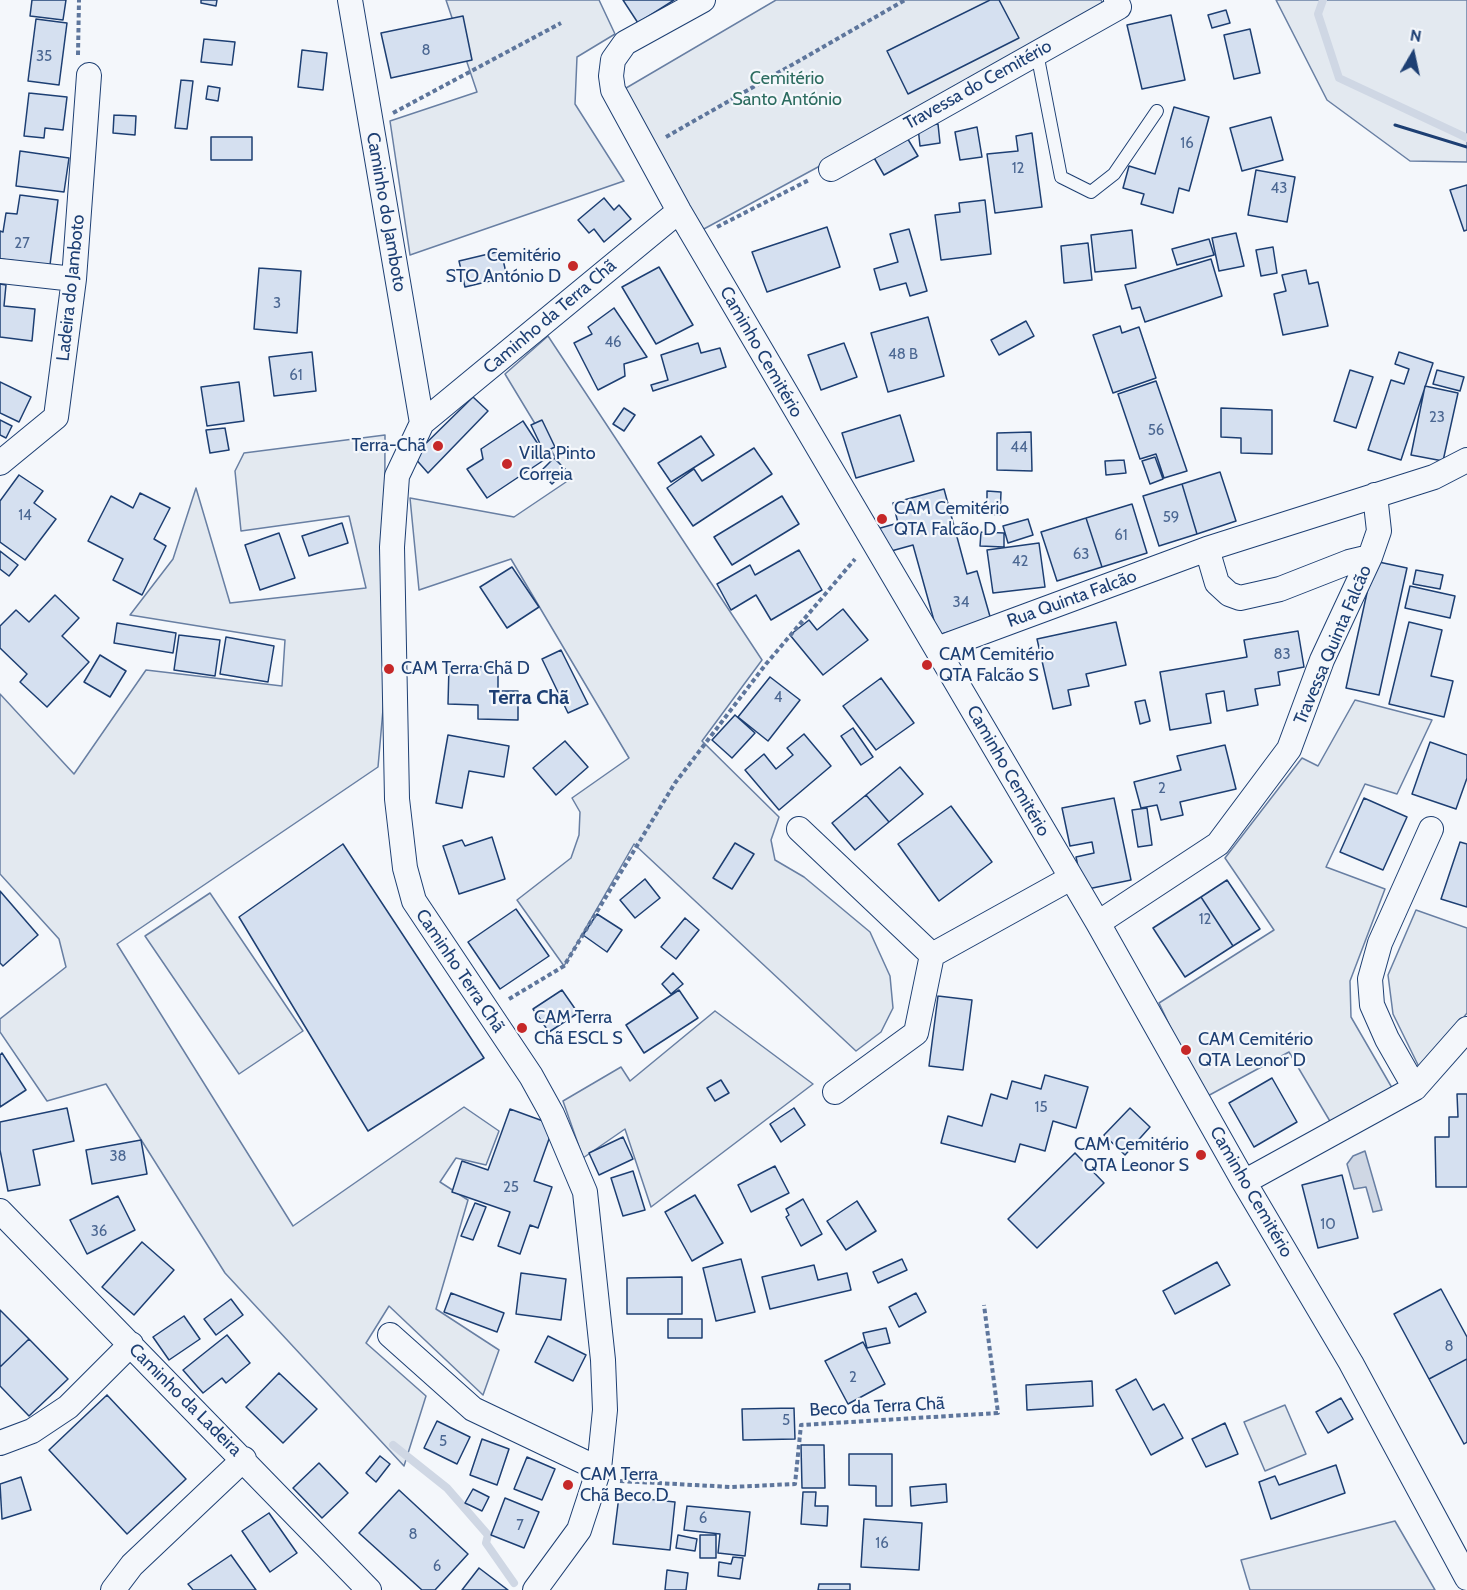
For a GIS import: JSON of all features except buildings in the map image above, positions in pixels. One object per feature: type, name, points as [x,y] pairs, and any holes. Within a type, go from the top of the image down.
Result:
[{"type":"street","name":"Caminho do Jamboto","points":[[350,0],[422,423]]},
{"type":"street","name":"Caminho Cemitério","points":[[704,0],[625,43],[613,60],[610,76],[613,90],[679,211],[1098,923],[1244,1182],[1351,1363],[1467,1578]]},
{"type":"street","name":"Travessa do Cemitério","points":[[831,169],[1119,7],[1116,0]]},
{"type":"street","name":"Ladeira do Jamboto","points":[[0,463],[56,417],[75,279],[89,80]]},
{"type":"street","name":"Caminho da Terra Chã","points":[[422,423],[679,211]]},
{"type":"street","points":[[0,271],[75,279]]},
{"type":"street","name":"Caminho Terra Chã","points":[[422,423],[397,476],[392,547],[399,831],[405,868],[414,901],[531,1076],[552,1114],[585,1192],[604,1380],[605,1410],[597,1474],[579,1530],[535,1590]]},
{"type":"street","name":"Rua Quinta Falcão","points":[[937,649],[1207,549],[1434,477],[1467,460]]},
{"type":"street","name":"Travessa Quinta Falcão","points":[[1098,923],[1218,843],[1289,749],[1322,660],[1370,557],[1379,531],[1375,495]]},
{"type":"street","points":[[1207,549],[1217,583],[1229,594],[1240,598],[1280,589],[1370,557]]},
{"type":"street","points":[[799,829],[932,956]]},
{"type":"street","points":[[1415,1088],[1387,1039],[1372,1005],[1370,979],[1380,943],[1431,830]]},
{"type":"street","points":[[835,1092],[916,1033],[932,956],[1071,878]]},
{"type":"street","points":[[1244,1182],[1415,1088],[1467,1029]]},
{"type":"street","name":"Caminho da Ladeira","points":[[0,1211],[244,1459],[369,1590]]},
{"type":"street","points":[[390,1335],[473,1409],[597,1474]]},
{"type":"street","points":[[0,1443],[32,1431],[68,1407],[131,1344]]},
{"type":"street","points":[[113,1590],[132,1565],[244,1459]]},
{"type":"lane","points":[[1037,53],[1061,177],[1091,192],[1114,174],[1158,111]]},
{"type":"path","points":[[79,0],[80,83],[89,80]]},
{"type":"path","points":[[645,148],[905,0]]},
{"type":"path","points":[[372,124],[561,23]]},
{"type":"path","points":[[695,238],[831,169]]},
{"type":"path","points":[[488,1012],[564,966],[675,783],[766,664],[871,540]]},
{"type":"path","name":"Beco da Terra Chã","points":[[597,1474],[731,1487],[795,1484],[801,1425],[998,1413],[984,1305]]},
{"type":"green space","points":[[446,0],[599,0],[615,34],[577,57],[575,104],[624,181],[410,255],[390,121],[477,92]]},
{"type":"green space","name":"Cemitério Santo António","points":[[776,0],[1101,0],[1107,10],[702,230],[621,91]]},
{"type":"green space","points":[[1276,0],[1467,0],[1467,162],[1410,161],[1327,100]]},
{"type":"green space","points":[[548,336],[762,660],[702,741],[779,817],[771,840],[775,860],[804,877],[870,932],[890,976],[893,1008],[881,1032],[856,1051],[634,844],[564,966],[517,900],[571,858],[579,835],[580,812],[572,798],[629,758],[511,559],[419,590],[410,498],[514,517],[569,480],[505,374]]},
{"type":"green space","points":[[385,435],[384,698],[378,767],[117,944],[293,1226],[464,1107],[499,1131],[486,1165],[456,1158],[440,1182],[468,1200],[436,1309],[499,1350],[483,1395],[389,1306],[366,1343],[426,1396],[404,1466],[225,1273],[106,1084],[47,1101],[0,1032],[0,1019],[66,967],[59,939],[0,874],[0,694],[74,774],[146,670],[282,686],[285,640],[130,615],[173,559],[196,488],[230,603],[366,588],[349,516],[241,531],[235,471],[244,453]]},
{"type":"green space","points":[[1355,700],[1432,720],[1397,794],[1365,784],[1326,867],[1385,889],[1350,981],[1351,1017],[1395,1093],[1334,1128],[1289,1052],[1204,1098],[1159,1003],[1274,930],[1225,858],[1302,758],[1318,766]]},
{"type":"green space","points":[[210,893],[303,1031],[239,1074],[145,936]]},
{"type":"green space","points":[[1416,910],[1467,928],[1467,1013],[1422,1073],[1393,1014],[1388,975]]},
{"type":"green space","points":[[715,1011],[813,1084],[651,1207],[625,1129],[583,1158],[563,1101],[621,1067],[630,1081]]},
{"type":"green space","points":[[1285,1405],[1306,1454],[1265,1471],[1244,1422]]},
{"type":"green space","points":[[1395,1521],[1435,1590],[1250,1590],[1241,1560]]},
{"type":"shaded area","points":[[1365,1151],[1382,1210],[1373,1212],[1366,1187],[1354,1189],[1347,1164],[1353,1156]]},
{"type":"waterway","points":[[1323,0],[1318,14],[1339,78],[1467,138]]},
{"type":"waterway","points":[[393,1445],[447,1488],[488,1535],[486,1543],[514,1583]]},
{"type":"wall","points":[[1395,125],[1467,147]]},
{"type":"place","name":"Cemitério STO António D","points":[[573,266]]},
{"type":"place","name":"Terra-Chã","points":[[438,446]]},
{"type":"place","name":"Villa Pinto Correia","points":[[507,464]]},
{"type":"place","name":"CAM Cemitério QTA Falcão D","points":[[882,519]]},
{"type":"place","name":"CAM Cemitério QTA Falcão S","points":[[927,665]]},
{"type":"place","name":"CAM Terra Chã D","points":[[389,669]]},
{"type":"place","name":"CAM Terra Chã ESCL S","points":[[522,1028]]},
{"type":"place","name":"CAM Cemitério QTA Leonor D","points":[[1186,1050]]},
{"type":"place","name":"CAM Cemitério QTA Leonor S","points":[[1201,1155]]},
{"type":"place","name":"CAM Terra Chã Beco D","points":[[568,1485]]},
{"type":"district","name":"Terra Chã","points":[[529,698]]}]
